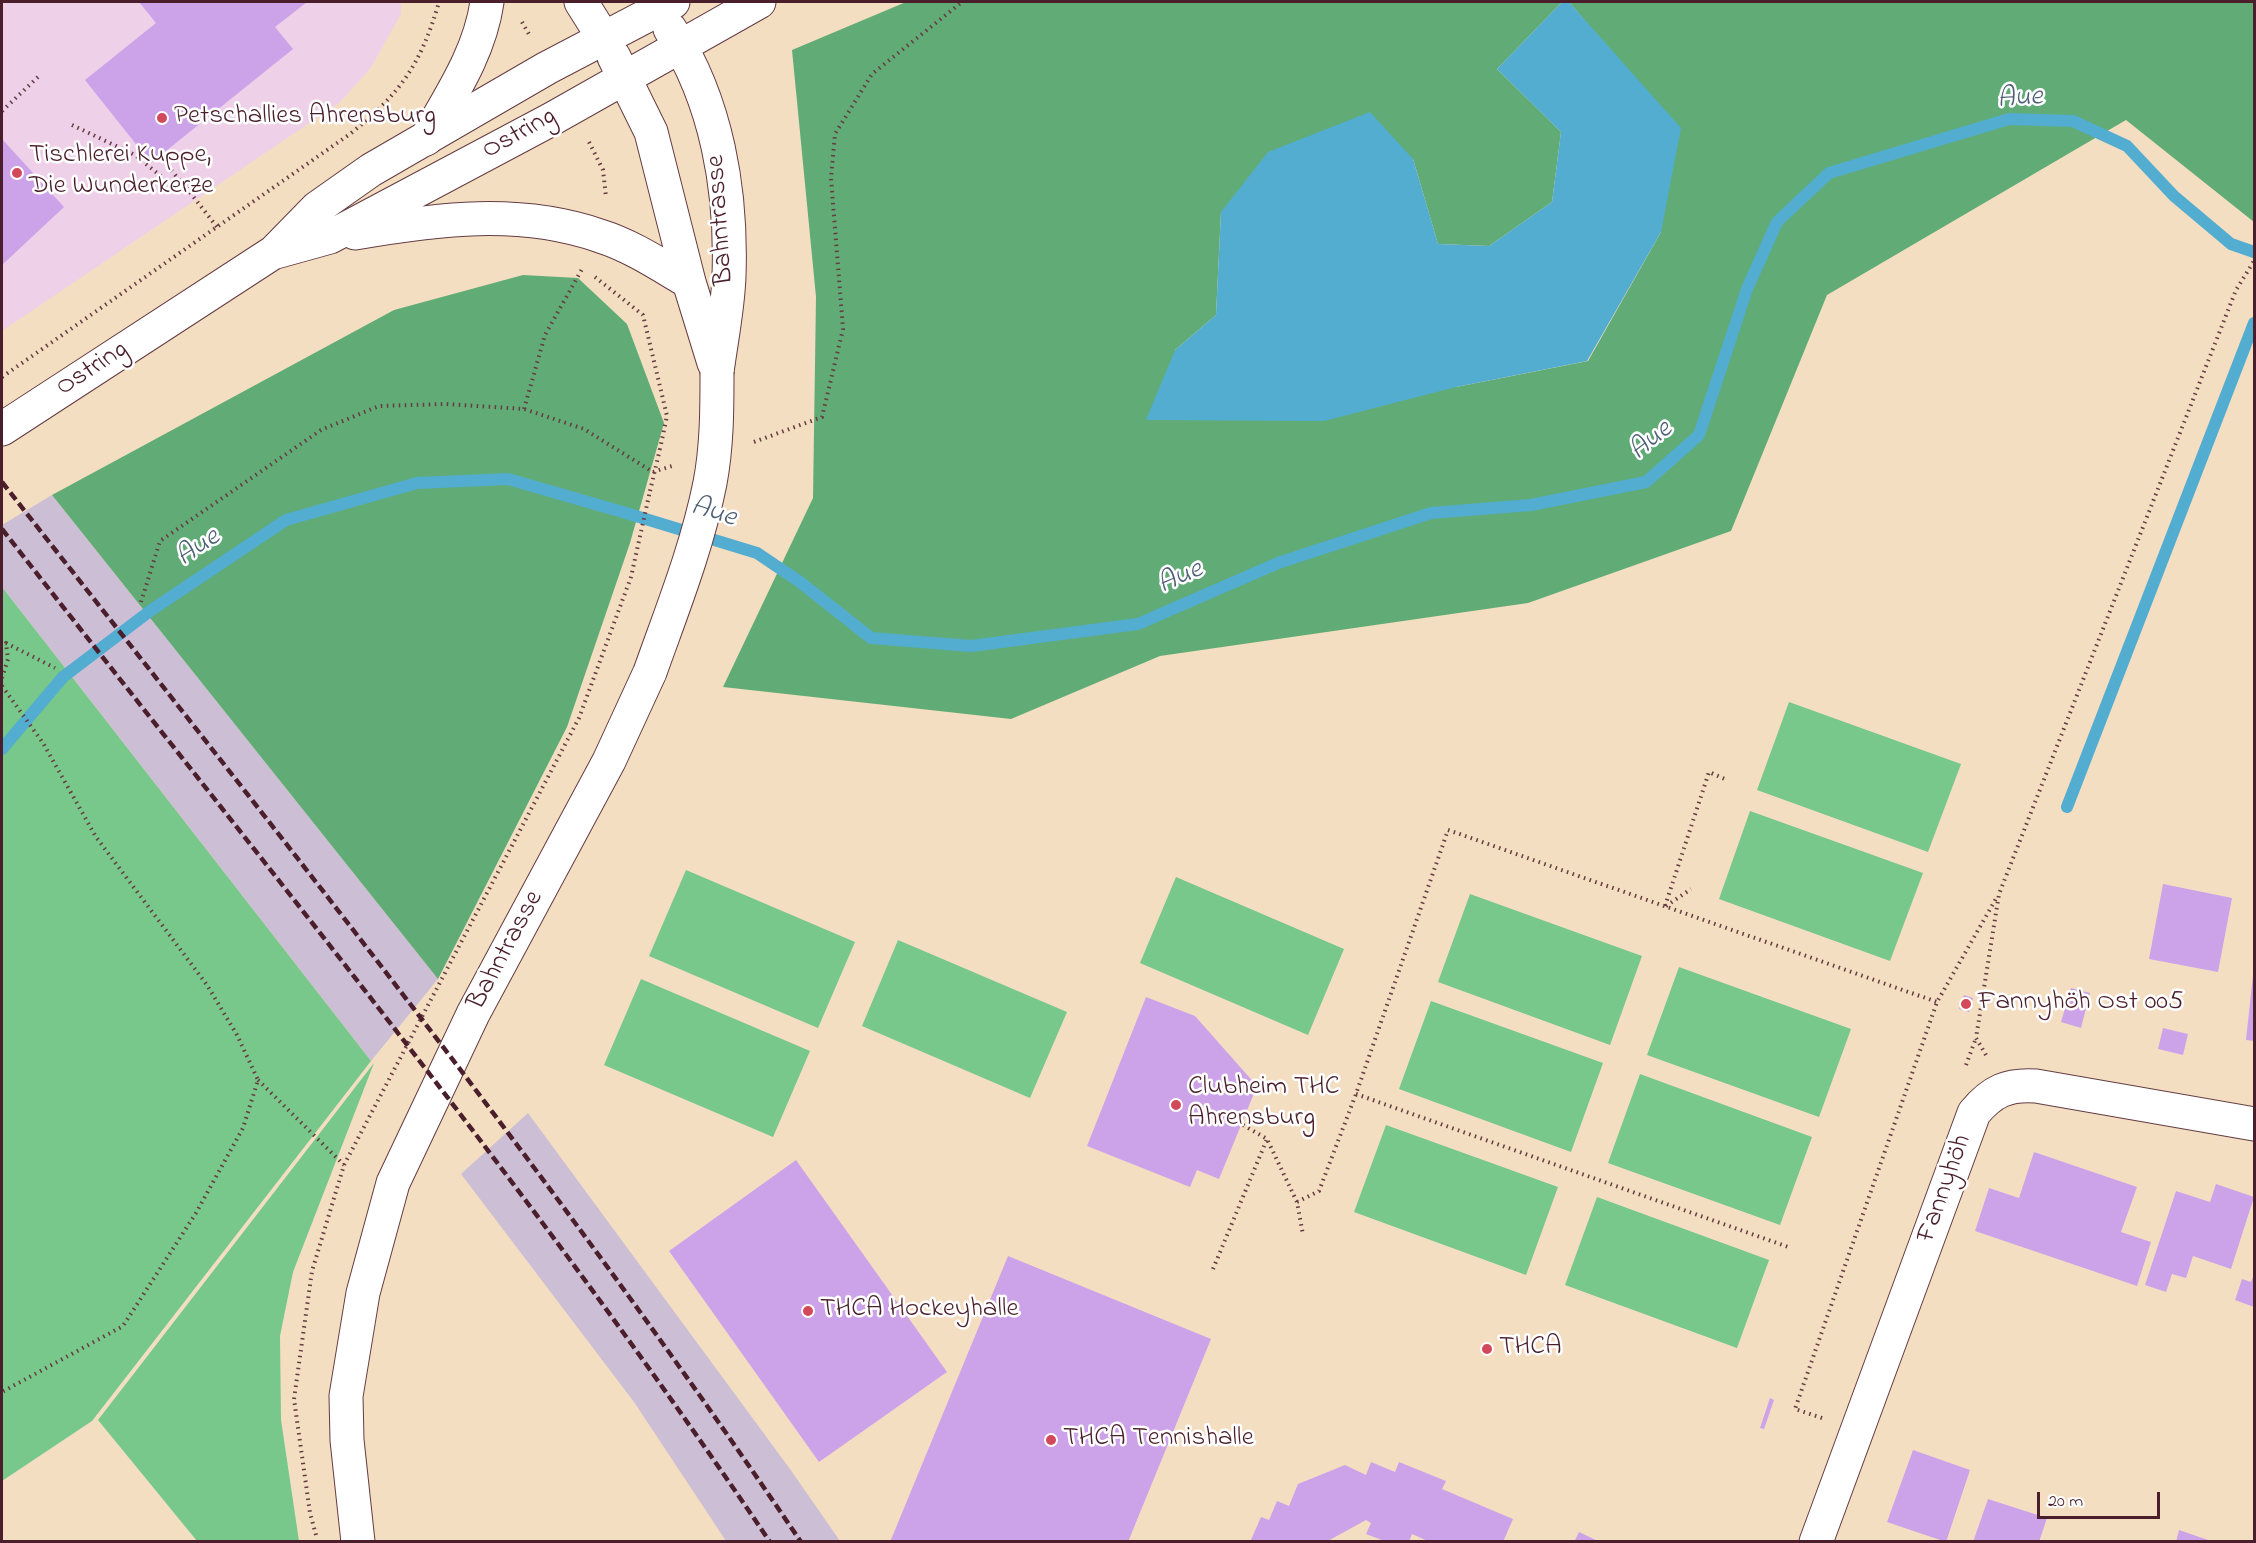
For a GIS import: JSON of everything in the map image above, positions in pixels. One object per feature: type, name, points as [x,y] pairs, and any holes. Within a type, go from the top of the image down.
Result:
[{"type":"main road","points":[[426,139],[481,35],[487,2]]},
{"type":"main road","name":"Bahntrasse","points":[[581,2],[625,76],[651,132],[689,282],[717,372]]},
{"type":"main road","name":"Ostring","points":[[274,252],[330,237],[549,120],[759,2]]},
{"type":"main road","name":"Ostring","points":[[2,429],[274,252],[317,207],[371,170],[660,4]]},
{"type":"main road","name":"Bahntrasse","points":[[358,1542],[346,1440],[346,1396],[363,1293],[393,1183],[473,1014],[609,761],[650,672],[693,548],[710,483],[717,432],[717,372],[729,277],[726,192],[720,152],[704,95],[660,4]]},
{"type":"main road","points":[[330,237],[444,219],[518,220],[600,236],[642,254],[689,282]]},
{"type":"main road","points":[[2004,1087],[2019,1084],[2036,1086],[2254,1124]]},
{"type":"main road","name":"Fannyhöh","points":[[1816,1542],[1974,1113],[1986,1098],[2004,1087]]},
{"type":"path","points":[[2,377],[382,108],[413,71],[429,35],[439,2]]},
{"type":"path","points":[[776,436],[822,417],[843,329],[831,178],[835,134],[872,74],[962,2]]},
{"type":"path","points":[[2,111],[38,77]]},
{"type":"path","points":[[72,125],[135,155],[168,182],[185,186]]},
{"type":"path","points":[[160,156],[217,227]]},
{"type":"path","points":[[1802,1389],[1937,1002],[1999,894],[2236,290],[2254,261]]},
{"type":"path","points":[[524,409],[545,335],[582,267],[643,315],[667,416],[638,546]]},
{"type":"path","points":[[141,602],[160,541],[321,430],[379,406],[446,404],[524,409],[584,429],[653,472]]},
{"type":"path","points":[[2,678],[8,659],[6,643],[55,668]]},
{"type":"path","points":[[2,686],[43,743],[96,837],[207,985],[237,1035],[258,1080],[344,1165]]},
{"type":"path","points":[[1665,906],[1709,772],[1726,780]]},
{"type":"path","points":[[1297,1202],[1319,1191],[1356,1094],[1448,831],[1937,1002]]},
{"type":"path","points":[[1665,906],[1691,889]]},
{"type":"path","points":[[1999,894],[1976,1038],[2004,1087]]},
{"type":"path","points":[[2,1392],[123,1326],[196,1214],[243,1128],[258,1080]]},
{"type":"path","points":[[1356,1094],[1788,1247]]},
{"type":"path","points":[[1243,1125],[1267,1139],[1297,1202],[1304,1235]]},
{"type":"path","points":[[1213,1269],[1267,1139]]},
{"type":"path","points":[[310,1513],[318,1542]]},
{"type":"shaded area","points":[[2,2],[401,2],[401,14],[370,69],[339,103],[2,331]]},
{"type":"shaded area","points":[[52,495],[438,979],[371,1061],[2,587],[2,525]]},
{"type":"shaded area","points":[[528,1113],[790,1469],[840,1541],[726,1541],[634,1402],[461,1174]]},
{"type":"green space","points":[[906,2],[1562,2],[1497,69],[1561,132],[1552,202],[1489,246],[1438,244],[1413,159],[1221,212],[1216,315],[1175,350],[1456,387],[1588,361],[1661,232],[1612,52],[1569,2],[2254,2],[2254,222],[2126,120],[1827,295],[1731,531],[1528,603],[1160,656],[1011,719],[723,687],[813,498],[816,297],[792,50]]},
{"type":"green space","points":[[523,275],[578,278],[627,324],[664,423],[630,543],[567,727],[438,979],[52,495],[394,310]]},
{"type":"green space","points":[[2,587],[371,1061],[92,1421],[2,1481]]},
{"type":"green space","points":[[1789,702],[1961,764],[1928,852],[1757,790]]},
{"type":"green space","points":[[1750,811],[1923,873],[1890,961],[1719,899]]},
{"type":"green space","points":[[686,870],[855,942],[818,1028],[649,956]]},
{"type":"green space","points":[[1176,877],[1344,949],[1308,1035],[1140,963]]},
{"type":"green space","points":[[1470,894],[1642,956],[1610,1045],[1438,982]]},
{"type":"green space","points":[[898,940],[1067,1012],[1030,1098],[862,1026]]},
{"type":"green space","points":[[1679,967],[1851,1029],[1819,1117],[1647,1055]]},
{"type":"green space","points":[[641,979],[810,1051],[773,1137],[604,1065]]},
{"type":"green space","points":[[1431,1001],[1603,1063],[1571,1152],[1399,1089]]},
{"type":"green space","points":[[374,1063],[293,1272],[280,1336],[281,1420],[299,1541],[197,1541],[98,1420]]},
{"type":"green space","points":[[1640,1074],[1812,1137],[1780,1225],[1608,1163]]},
{"type":"green space","points":[[1386,1125],[1558,1187],[1526,1275],[1354,1212]]},
{"type":"green space","points":[[1597,1197],[1769,1260],[1737,1348],[1565,1285]]},
{"type":"water","points":[[1562,2],[1569,2],[1681,128],[1661,232],[1587,361],[1456,387],[1324,421],[1146,420],[1175,350],[1216,315],[1221,212],[1268,152],[1370,112],[1413,159],[1438,244],[1489,246],[1552,202],[1561,132],[1497,69]]},
{"type":"building","name":"Petschallies Ahrensburg","points":[[139,2],[307,2],[275,27],[293,49],[151,163],[85,80],[156,23]]},
{"type":"building","name":"Tischlerei Kuppe, Die Wunderkerze","points":[[2,139],[64,207],[2,265]]},
{"type":"building","points":[[2163,884],[2232,898],[2218,972],[2149,959]]},
{"type":"building","points":[[2254,975],[2254,1041],[2246,1040]]},
{"type":"building","points":[[2071,988],[2090,993],[2081,1028],[2061,1022]]},
{"type":"building","name":"Fannyhöh Ost 005","points":[[1964,995],[1973,998],[1969,1012],[1959,1009]]},
{"type":"building","name":"Clubheim THC Ahrensburg","points":[[1146,997],[1195,1016],[1257,1086],[1219,1179],[1197,1170],[1190,1187],[1087,1146]]},
{"type":"building","points":[[2163,1028],[2188,1034],[2183,1055],[2158,1049]]},
{"type":"building","points":[[2034,1152],[2137,1187],[2121,1232],[2151,1242],[2137,1286],[1975,1231],[1989,1188],[2019,1198]]},
{"type":"building","name":"THCA Hockeyhalle","points":[[796,1160],[947,1372],[819,1462],[669,1251]]},
{"type":"building","points":[[2216,1184],[2254,1197],[2231,1269],[2193,1256],[2186,1278],[2172,1274],[2166,1292],[2145,1285],[2176,1191],[2210,1202]]},
{"type":"building","name":"THCA Tennishalle","points":[[1008,1256],[1211,1339],[1128,1542],[890,1542]]},
{"type":"building","points":[[2254,1274],[2254,1307],[2235,1300],[2242,1279],[2251,1282]]},
{"type":"building","points":[[1770,1398],[1774,1400],[1764,1429],[1760,1428]]},
{"type":"building","points":[[1913,1450],[1970,1470],[1946,1542],[1887,1522]]},
{"type":"building","points":[[1371,1462],[1395,1472],[1399,1462],[1446,1481],[1442,1489],[1513,1519],[1503,1542],[1430,1542],[1412,1534],[1409,1542],[1387,1542],[1366,1534],[1371,1523],[1366,1520],[1326,1542],[1250,1542],[1261,1517],[1269,1520],[1277,1501],[1289,1506],[1298,1484],[1345,1465],[1366,1475]]},
{"type":"building","points":[[1988,1499],[2047,1518],[2039,1542],[1973,1542]]},
{"type":"building","points":[[2179,1530],[2211,1541],[2211,1542],[2176,1542]]},
{"type":"building","points":[[1579,1532],[1600,1542],[1574,1542]]},
{"type":"waterway","name":"Aue","points":[[2,749],[63,677],[150,611],[286,520],[417,483],[508,479],[626,513],[757,553],[800,582],[871,638],[971,646],[1138,624],[1278,563],[1431,513],[1531,505],[1646,482],[1699,435],[1747,289],[1777,222],[1829,173],[2009,119],[2073,121],[2127,146],[2174,196],[2231,244],[2254,252]]},
{"type":"waterway","points":[[2067,807],[2254,323]]},
{"type":"railway","points":[[2,482],[411,1005],[511,1137],[707,1405],[801,1542]]},
{"type":"railway","points":[[2,529],[297,903],[491,1155],[587,1282],[680,1411],[770,1542]]},
{"type":"place","name":"Petschallies Ahrensburg","points":[[162,118]]},
{"type":"place","name":"Tischlerei Kuppe, Die Wunderkerze","points":[[17,173]]},
{"type":"place","name":"Fannyhöh Ost 005","points":[[1966,1004]]},
{"type":"place","name":"Clubheim THC Ahrensburg","points":[[1176,1105]]},
{"type":"place","name":"THCA Hockeyhalle","points":[[808,1311]]},
{"type":"place","name":"THCA","points":[[1487,1349]]},
{"type":"place","name":"THCA Tennishalle","points":[[1051,1440]]}]
